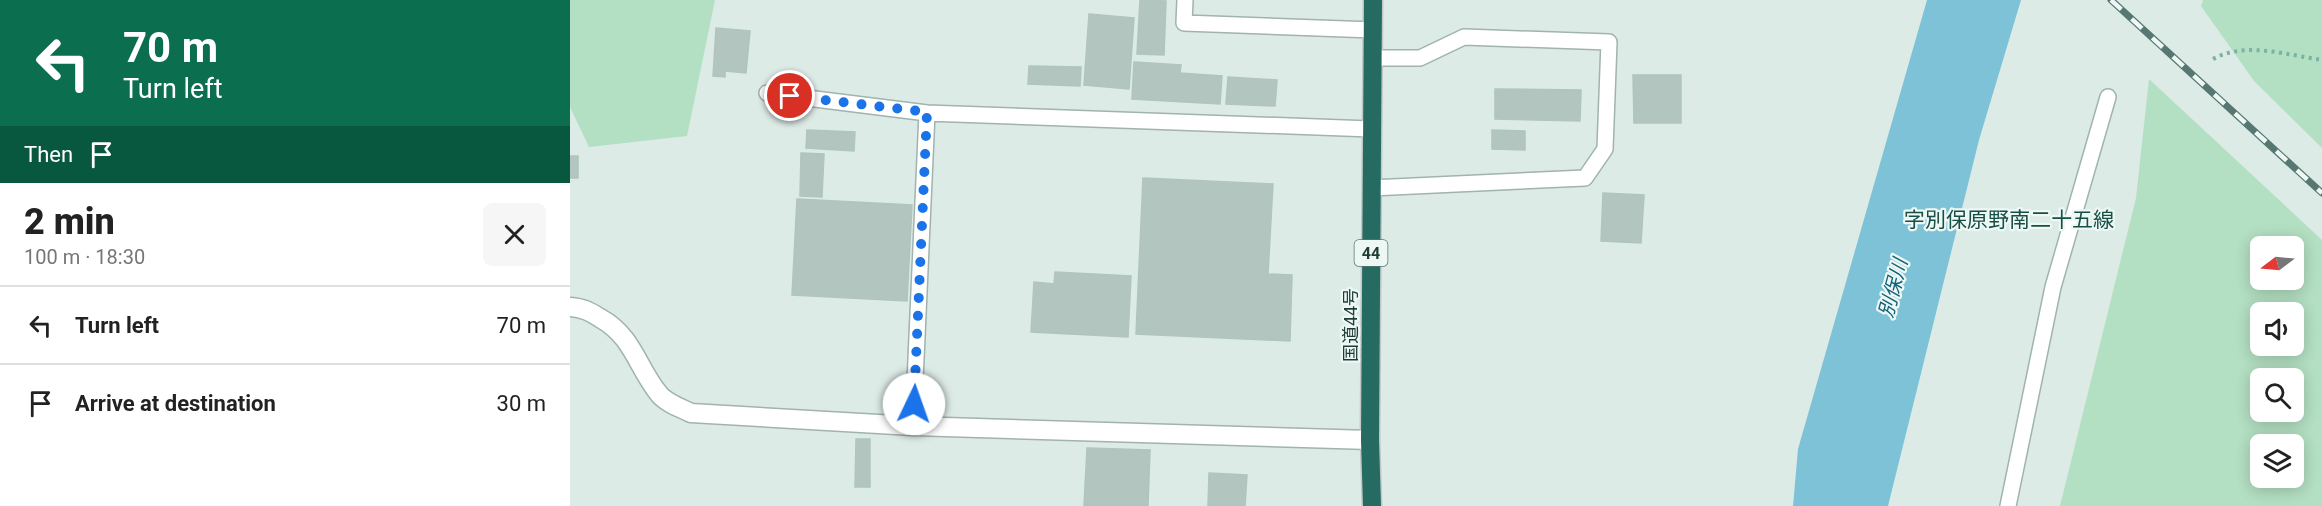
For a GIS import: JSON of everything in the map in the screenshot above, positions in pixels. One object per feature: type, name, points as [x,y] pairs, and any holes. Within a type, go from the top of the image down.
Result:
[{"type":"highway","name":"国道44号","points":[[1372,506],[1370,440],[1373,0]]},
{"type":"street","points":[[570,307],[583,308],[615,326],[634,350],[644,372],[661,397],[691,413],[913,426],[1370,440]]},
{"type":"lane","points":[[1185,0],[1184,23],[1373,30]]},
{"type":"lane","points":[[1371,188],[1585,178],[1605,149],[1609,42],[1464,37],[1420,58],[1372,58]]},
{"type":"lane","points":[[767,93],[927,112],[1371,129]]},
{"type":"lane","points":[[2008,506],[2053,287],[2108,97]]},
{"type":"lane","points":[[913,426],[927,112]]},
{"type":"path","points":[[2213,59],[2226,52],[2243,49],[2322,60]]},
{"type":"green space","points":[[570,0],[715,0],[687,136],[589,147],[570,107]]},
{"type":"green space","points":[[2203,0],[2322,0],[2322,148],[2254,81],[2201,6]]},
{"type":"green space","points":[[2149,79],[2322,240],[2322,506],[2060,506],[2136,198]]},
{"type":"water","name":"別保川","points":[[1927,0],[2021,0],[1979,140],[1888,506],[1793,506],[1798,449]]},
{"type":"building","points":[[1140,0],[1166,1],[1164,55],[1137,54]]},
{"type":"building","points":[[1089,14],[1134,18],[1129,89],[1084,85]]},
{"type":"building","points":[[716,28],[750,31],[746,73],[725,71],[725,77],[713,76]]},
{"type":"building","points":[[1134,62],[1181,65],[1180,73],[1222,76],[1220,104],[1132,99]]},
{"type":"building","points":[[1029,66],[1081,67],[1080,86],[1028,84]]},
{"type":"building","points":[[1633,75],[1681,75],[1681,123],[1634,123]]},
{"type":"building","points":[[1228,77],[1277,80],[1275,106],[1226,104]]},
{"type":"building","points":[[1495,89],[1581,90],[1580,121],[1495,119]]},
{"type":"building","points":[[807,130],[855,132],[854,151],[806,148]]},
{"type":"building","points":[[1492,130],[1525,131],[1525,150],[1492,149]]},
{"type":"building","points":[[801,153],[824,154],[822,197],[800,196]]},
{"type":"building","points":[[570,156],[578,156],[578,178],[570,178]]},
{"type":"building","points":[[1143,178],[1273,184],[1268,274],[1292,275],[1290,341],[1136,334]]},
{"type":"building","points":[[1603,193],[1644,195],[1641,243],[1601,241]]},
{"type":"building","points":[[797,199],[912,205],[907,301],[792,295]]},
{"type":"building","points":[[1055,272],[1131,276],[1128,337],[1031,332],[1034,282],[1054,284]]},
{"type":"building","points":[[856,439],[870,439],[870,487],[855,487]]},
{"type":"building","points":[[1087,448],[1150,450],[1148,506],[1084,506]]},
{"type":"building","points":[[1209,473],[1247,475],[1245,506],[1208,506]]},
{"type":"railway","points":[[2111,0],[2322,193]]},
{"type":"district","name":"字別保原野南二十五線","points":[[2009,220]]},
{"type":"route","points":[[790,96],[927,112],[914,404]]}]
